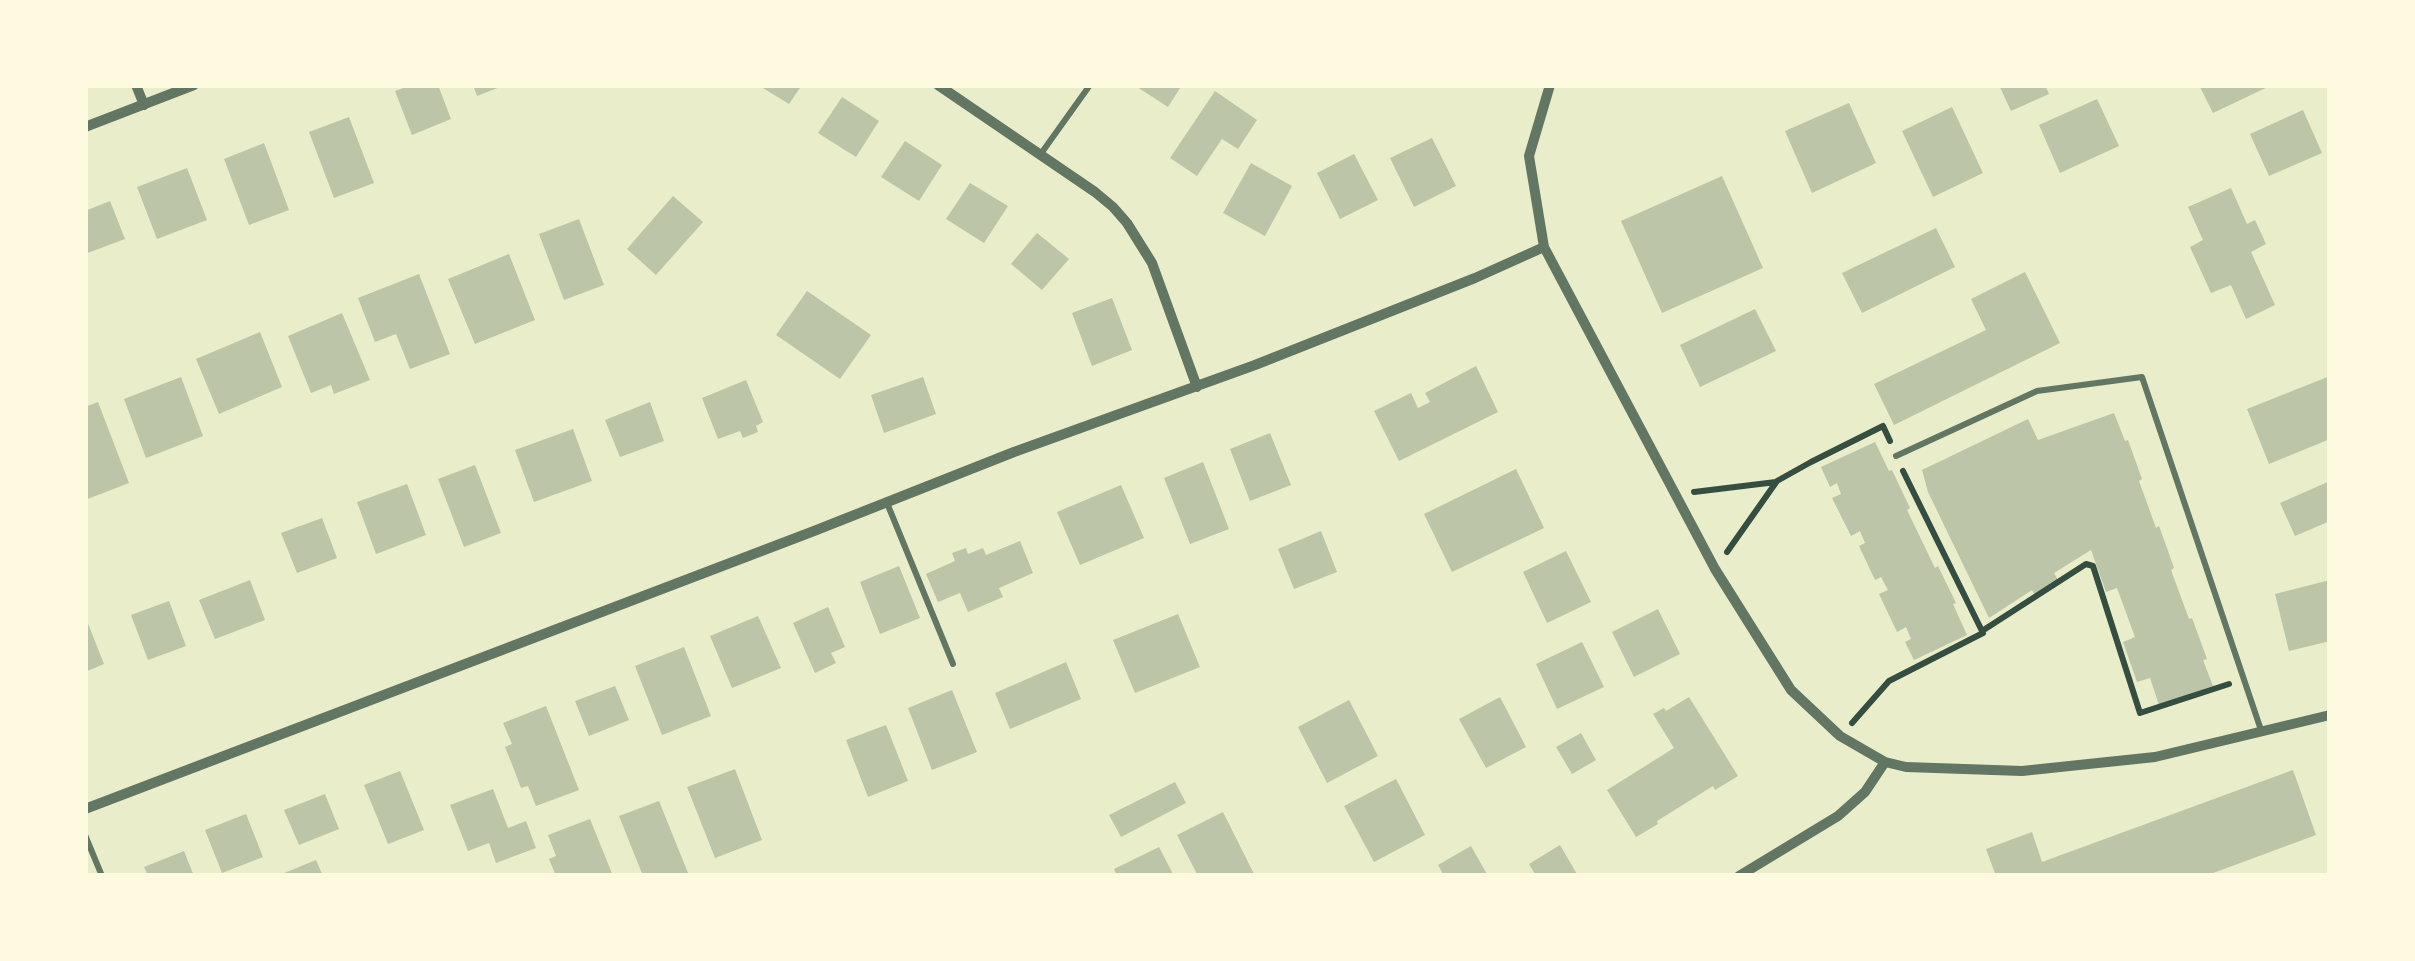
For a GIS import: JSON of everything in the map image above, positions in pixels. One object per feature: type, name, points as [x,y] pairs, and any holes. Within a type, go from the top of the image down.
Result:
[{"type":"street","points":[[136,85],[144,105]]},
{"type":"street","points":[[85,127],[194,85]]},
{"type":"street","points":[[938,85],[1113,208],[1140,241],[1163,290],[1197,386]]},
{"type":"street","points":[[1550,85],[1529,156],[1544,246],[1715,570],[1791,690],[1840,736],[1886,762],[1906,767],[2022,771],[2154,757],[2330,715]]},
{"type":"street","points":[[85,809],[1014,452],[1197,386],[1475,278],[1544,246]]},
{"type":"street","points":[[1739,876],[1838,816],[1864,792],[1886,762]]},
{"type":"lane","points":[[1040,155],[1090,85]]},
{"type":"lane","points":[[1896,456],[2037,391],[2142,377],[2262,733]]},
{"type":"lane","points":[[887,502],[953,664]]},
{"type":"lane","points":[[85,835],[102,876]]},
{"type":"path","points":[[1673,495],[1777,482],[1883,426],[1982,630]]},
{"type":"path","points":[[1715,570],[1777,482]]},
{"type":"path","points":[[1840,736],[1889,681],[1983,633],[1982,630],[2086,564],[2093,566],[2140,713],[2243,680]]},
{"type":"building","points":[[412,85],[438,85],[451,119],[412,135],[395,91]]},
{"type":"building","points":[[473,85],[505,85],[477,96]]},
{"type":"building","points":[[758,85],[802,85],[789,104]]},
{"type":"building","points":[[1134,85],[1182,85],[1168,107]]},
{"type":"building","points":[[1999,85],[2045,85],[2049,94],[2011,111]]},
{"type":"building","points":[[2199,85],[2272,85],[2213,113]]},
{"type":"building","points":[[1215,91],[1257,120],[1238,149],[1222,139],[1197,176],[1170,158]]},
{"type":"building","points":[[842,97],[879,121],[856,157],[818,133]]},
{"type":"building","points":[[2097,99],[2119,146],[2060,173],[2039,125]]},
{"type":"building","points":[[1849,103],[1876,163],[1812,193],[1785,131]]},
{"type":"building","points":[[1952,107],[1983,173],[1933,197],[1902,131]]},
{"type":"building","points":[[2303,110],[2322,153],[2269,176],[2250,134]]},
{"type":"building","points":[[349,117],[374,183],[334,198],[309,132]]},
{"type":"building","points":[[1432,138],[1456,186],[1414,207],[1390,158]]},
{"type":"building","points":[[905,141],[942,165],[919,201],[881,177]]},
{"type":"building","points":[[264,143],[289,210],[249,225],[224,159]]},
{"type":"building","points":[[1354,154],[1378,200],[1340,219],[1317,173]]},
{"type":"building","points":[[1251,163],[1292,186],[1265,236],[1223,213]]},
{"type":"building","points":[[187,168],[207,220],[157,239],[137,187]]},
{"type":"building","points":[[1722,176],[1763,268],[1662,313],[1621,221]]},
{"type":"building","points":[[970,183],[1008,206],[984,243],[946,219]]},
{"type":"building","points":[[2231,188],[2247,224],[2255,220],[2266,244],[2251,252],[2275,305],[2246,319],[2231,285],[2211,293],[2190,247],[2203,240],[2188,207]]},
{"type":"building","points":[[673,196],[703,222],[656,275],[627,249]]},
{"type":"building","points":[[110,201],[125,239],[85,254],[85,211]]},
{"type":"building","points":[[579,219],[604,285],[564,300],[539,234]]},
{"type":"building","points":[[1936,228],[1955,267],[1862,313],[1842,273]]},
{"type":"building","points":[[1037,233],[1069,259],[1042,290],[1011,264]]},
{"type":"building","points":[[509,254],[535,320],[475,344],[448,279]]},
{"type":"building","points":[[2025,272],[2060,343],[1894,425],[1874,384],[1986,330],[1971,299]]},
{"type":"building","points":[[419,274],[450,354],[410,369],[396,334],[375,342],[358,298]]},
{"type":"building","points":[[807,291],[871,335],[840,379],[776,335]]},
{"type":"building","points":[[1112,298],[1132,350],[1092,366],[1072,313]]},
{"type":"building","points":[[1755,309],[1776,351],[1700,387],[1680,345]]},
{"type":"building","points":[[342,313],[370,380],[334,394],[331,385],[311,393],[288,336]]},
{"type":"building","points":[[260,332],[282,387],[219,414],[196,359]]},
{"type":"building","points":[[1476,366],[1498,412],[1399,461],[1374,411],[1411,393],[1418,408],[1430,402],[1425,393]]},
{"type":"building","points":[[2330,376],[2330,439],[2269,464],[2247,409]]},
{"type":"building","points":[[181,377],[203,436],[146,458],[124,399]]},
{"type":"building","points":[[923,377],[936,414],[884,433],[871,395]]},
{"type":"building","points":[[746,380],[763,422],[756,426],[758,432],[743,438],[740,431],[718,439],[702,398]]},
{"type":"building","points":[[98,402],[129,483],[85,500],[85,407]]},
{"type":"building","points":[[650,402],[664,441],[620,457],[605,420]]},
{"type":"building","points":[[2114,413],[2125,441],[2128,440],[2142,479],[2139,481],[2174,568],[2171,570],[2207,659],[2203,660],[2213,686],[2159,705],[2150,678],[2137,682],[2123,642],[2135,637],[2117,588],[2106,592],[2091,550],[2054,573],[2058,580],[2035,595],[2032,590],[1989,618],[1928,492],[1922,470],[2028,419],[2038,440]]},
{"type":"building","points":[[573,429],[592,481],[534,502],[515,450]]},
{"type":"building","points":[[1270,433],[1291,485],[1250,501],[1230,449]]},
{"type":"building","points":[[1875,442],[1889,471],[1892,470],[1935,568],[1938,566],[1956,603],[1953,604],[1967,635],[1914,660],[1905,642],[1911,639],[1906,627],[1897,632],[1879,594],[1888,590],[1881,577],[1875,580],[1859,546],[1865,543],[1860,531],[1851,536],[1832,498],[1841,494],[1837,483],[1830,487],[1821,467]]},
{"type":"building","points":[[1203,462],[1229,529],[1190,544],[1164,478]]},
{"type":"building","points":[[475,465],[501,533],[464,547],[438,479]]},
{"type":"building","points":[[1516,469],[1544,528],[1452,572],[1424,514]]},
{"type":"building","points":[[2330,481],[2330,521],[2295,536],[2280,503]]},
{"type":"building","points":[[407,484],[426,535],[376,554],[357,502]]},
{"type":"building","points":[[1121,485],[1144,538],[1080,565],[1057,512]]},
{"type":"building","points":[[322,518],[337,558],[297,573],[281,533]]},
{"type":"building","points":[[1321,531],[1337,572],[1294,589],[1278,549]]},
{"type":"building","points":[[1020,541],[1033,573],[999,588],[1003,597],[968,612],[960,593],[938,602],[926,574],[955,561],[952,553],[966,548],[968,554],[983,548],[986,555]]},
{"type":"building","points":[[1566,551],[1591,602],[1547,623],[1523,572]]},
{"type":"building","points":[[899,566],[920,618],[880,634],[860,582]]},
{"type":"building","points":[[250,580],[265,620],[215,639],[199,600]]},
{"type":"building","points":[[2330,580],[2330,641],[2289,651],[2275,594]]},
{"type":"building","points":[[169,601],[186,646],[148,660],[131,615]]},
{"type":"building","points":[[828,607],[845,647],[831,653],[836,663],[815,673],[793,623]]},
{"type":"building","points":[[1658,609],[1680,654],[1634,677],[1612,632]]},
{"type":"building","points":[[1178,614],[1200,667],[1135,693],[1113,640]]},
{"type":"building","points":[[85,616],[104,664],[85,672]]},
{"type":"building","points":[[758,616],[781,668],[732,688],[710,636]]},
{"type":"building","points":[[1582,642],[1604,687],[1557,709],[1536,664]]},
{"type":"building","points":[[684,647],[711,716],[662,735],[635,666]]},
{"type":"building","points":[[1066,662],[1081,699],[1010,729],[995,693]]},
{"type":"building","points":[[615,686],[629,720],[589,736],[575,701]]},
{"type":"building","points":[[952,690],[977,752],[932,770],[908,708]]},
{"type":"building","points":[[1500,697],[1526,747],[1486,768],[1459,719]]},
{"type":"building","points":[[1689,697],[1738,776],[1715,790],[1713,786],[1636,837],[1607,790],[1674,748],[1653,714]]},
{"type":"building","points":[[1349,700],[1378,756],[1327,783],[1298,727]]},
{"type":"building","points":[[546,706],[579,790],[536,806],[528,786],[521,788],[505,747],[512,744],[503,723]]},
{"type":"building","points":[[886,725],[908,781],[868,797],[846,740]]},
{"type":"building","points":[[1581,733],[1596,760],[1572,774],[1556,747]]},
{"type":"building","points":[[735,769],[762,840],[715,858],[687,787]]},
{"type":"building","points":[[2293,770],[2316,835],[2205,876],[1996,876],[1986,849],[2032,832],[2042,862]]},
{"type":"building","points":[[400,771],[424,830],[388,844],[364,785]]},
{"type":"building","points":[[1396,779],[1425,835],[1374,862],[1344,806]]},
{"type":"building","points":[[1175,782],[1186,803],[1121,837],[1109,815]]},
{"type":"building","points":[[493,789],[508,828],[526,821],[536,848],[496,863],[489,843],[468,851],[450,805]]},
{"type":"building","points":[[325,794],[339,829],[299,845],[284,810]]},
{"type":"building","points":[[659,801],[688,873],[682,876],[643,876],[619,816]]},
{"type":"building","points":[[1223,812],[1255,876],[1198,876],[1177,835]]},
{"type":"building","points":[[246,814],[263,857],[222,873],[205,830]]},
{"type":"building","points":[[590,819],[613,876],[556,876],[549,859],[556,856],[548,835]]},
{"type":"building","points":[[1560,845],[1578,876],[1536,876],[1529,864]]},
{"type":"building","points":[[1471,846],[1488,876],[1444,876],[1438,865]]},
{"type":"building","points":[[1159,847],[1174,876],[1117,876],[1114,869]]},
{"type":"building","points":[[184,851],[194,876],[148,876],[144,867]]},
{"type":"building","points":[[316,860],[323,876],[277,876]]}]
